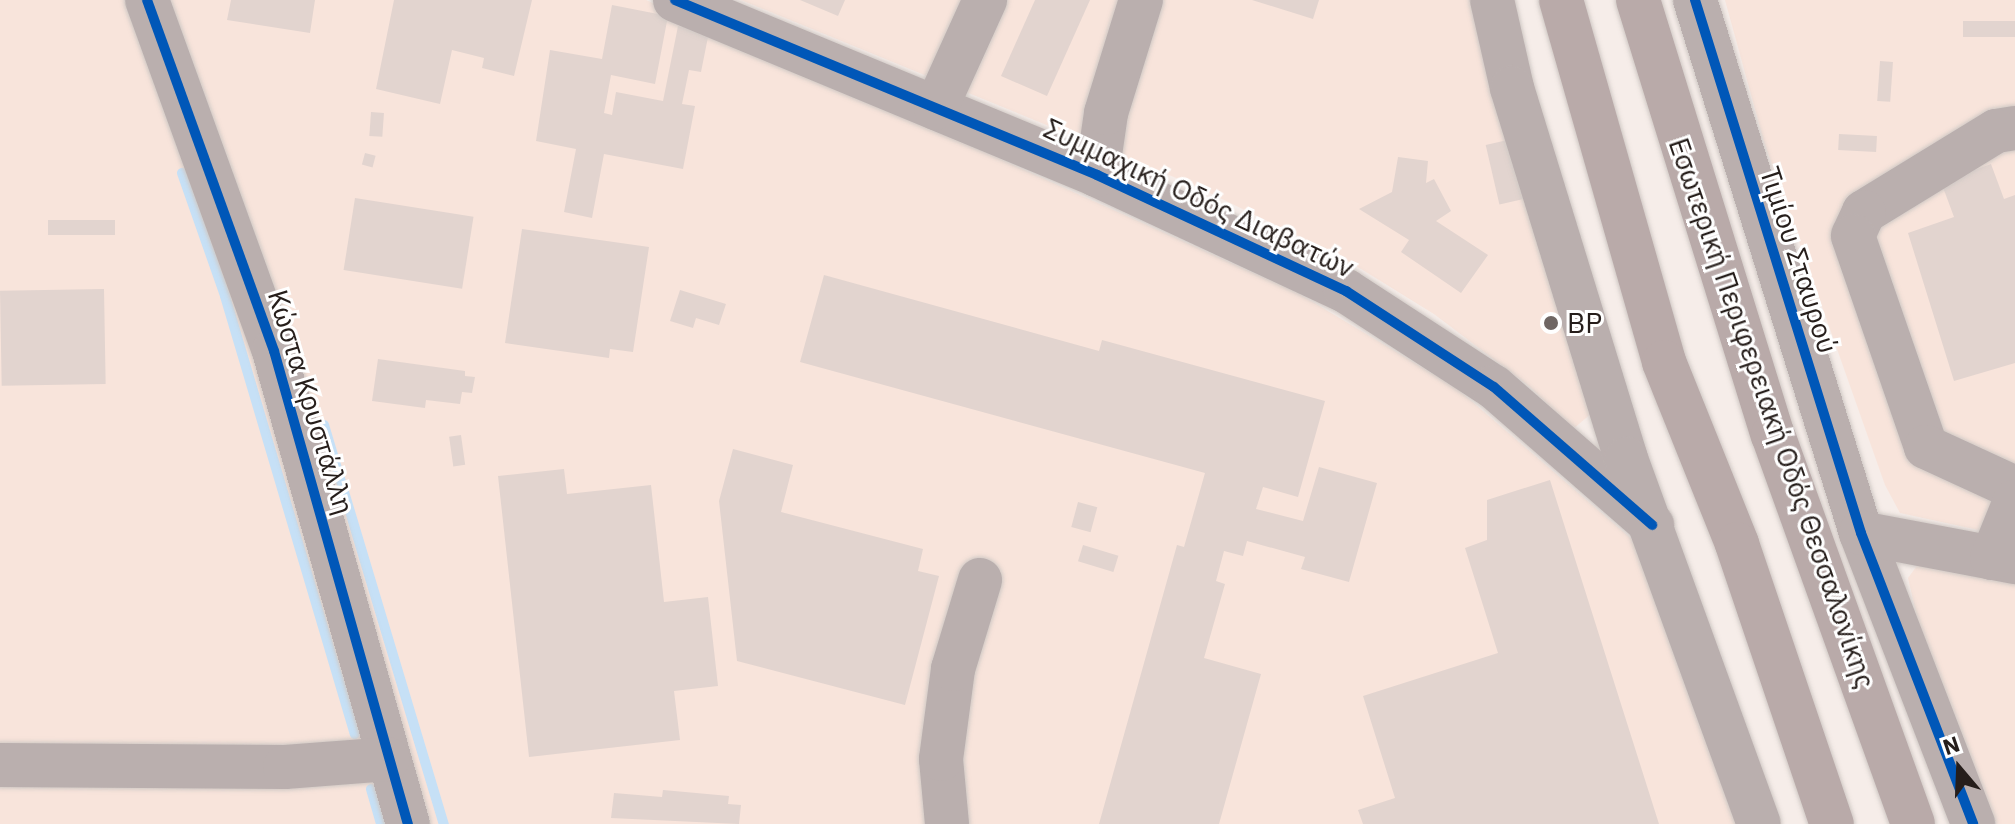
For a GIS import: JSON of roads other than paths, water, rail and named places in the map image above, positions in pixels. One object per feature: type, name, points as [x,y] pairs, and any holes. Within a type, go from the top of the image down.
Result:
[{"type":"highway","points":[[1561,0],[1664,362],[1737,544],[1832,824]]},
{"type":"highway","name":"Εσωτερική Περιφερειακή Οδός Θεσσαλονίκης","points":[[1638,0],[1773,435],[1913,824]]},
{"type":"street","name":"Κώστα Κρυστάλλη","points":[[147,0],[274,351],[408,824]]},
{"type":"street","name":"Συμμαχική Οδός Διαβατών","points":[[675,0],[1097,175],[1284,260],[1415,333],[1494,387],[1652,525]]},
{"type":"street","points":[[936,108],[985,0]]},
{"type":"street","points":[[1097,175],[1106,113],[1141,0]]},
{"type":"street","points":[[1492,0],[1512,88],[1626,459],[1759,824]]},
{"type":"street","name":"Τιμίου Σταυρού","points":[[1695,0],[1861,533],[1973,824]]},
{"type":"street","points":[[2015,128],[1996,131],[1864,212],[1853,236],[1926,447],[2015,488]]},
{"type":"street","points":[[1861,533],[2003,560],[2015,501]]},
{"type":"street","points":[[947,824],[941,759],[953,669],[980,580]]},
{"type":"street","points":[[0,765],[285,767],[388,759]]},
{"type":"waterway","points":[[182,173],[225,296],[355,734]]},
{"type":"waterway","points":[[324,425],[444,824]]},
{"type":"waterway","points":[[371,789],[381,824]]},
{"type":"place","name":"BP","points":[[1551,323]]}]
